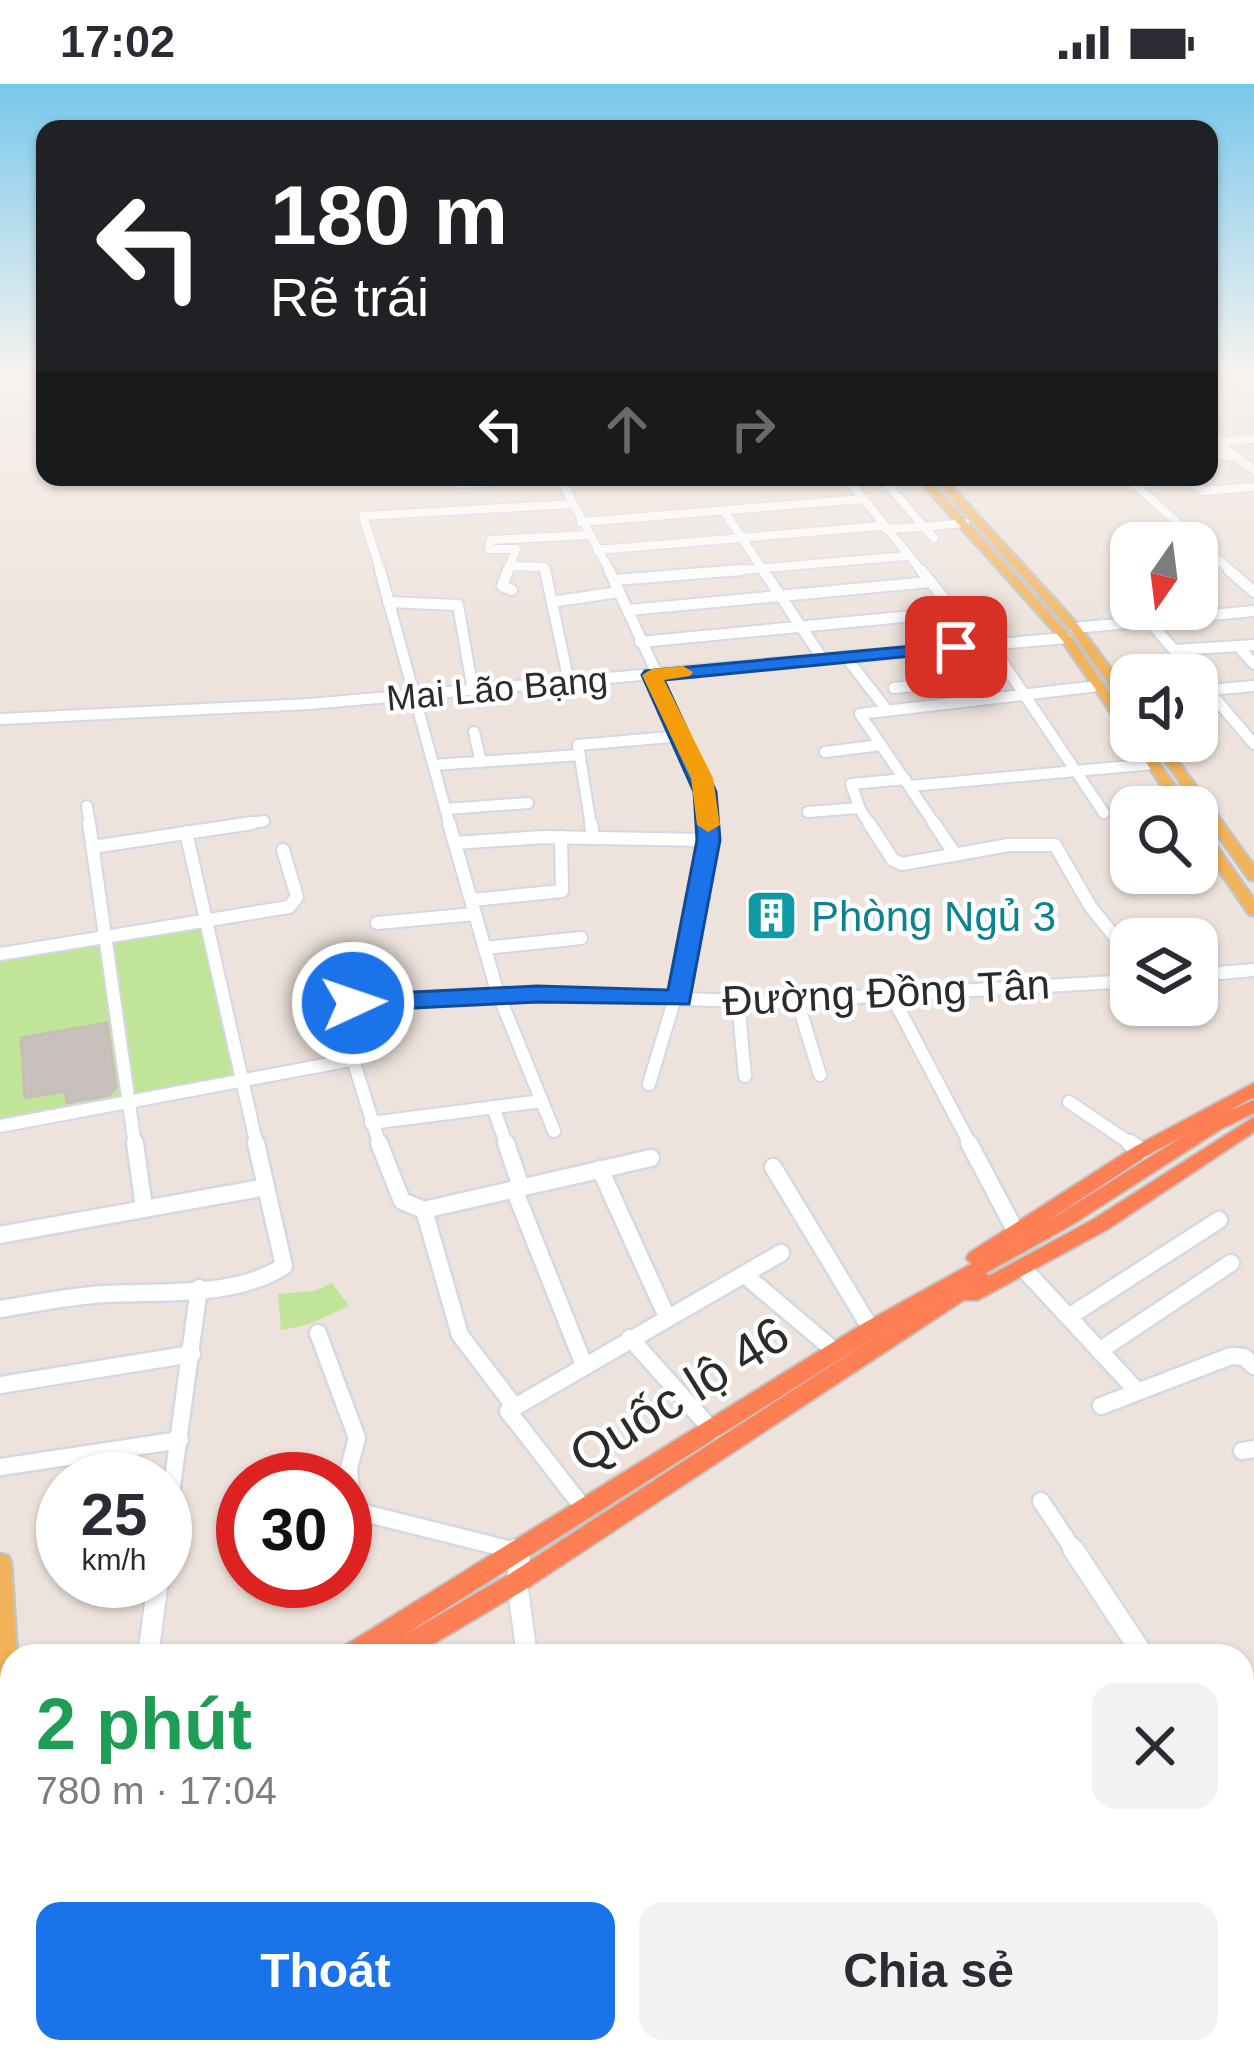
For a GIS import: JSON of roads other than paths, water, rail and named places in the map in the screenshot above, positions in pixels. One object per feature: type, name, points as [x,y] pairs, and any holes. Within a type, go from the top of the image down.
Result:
[{"type":"highway","points":[[1150,1156],[1254,1089]]},
{"type":"highway","points":[[927,1307],[1015,1230],[1254,1106]]},
{"type":"highway","points":[[927,1307],[1024,1268],[1254,1124]]},
{"type":"highway","name":"Quốc lộ 46","points":[[369,1644],[713,1431],[927,1307],[1063,1221],[1150,1156]]},
{"type":"highway","name":"Quốc lộ 46","points":[[411,1644],[517,1582],[844,1357],[872,1329],[927,1307]]},
{"type":"main road","points":[[929,486],[1070,633],[1110,703]]},
{"type":"main road","points":[[946,486],[1110,681]]},
{"type":"main road","points":[[1172,762],[1254,876]]},
{"type":"main road","points":[[1153,764],[1168,786]]},
{"type":"main road","points":[[1218,859],[1254,911]]},
{"type":"main road","points":[[0,1563],[5,1644]]},
{"type":"street","points":[[563,486],[629,610],[704,785],[708,840],[680,998],[649,1084]]},
{"type":"street","points":[[853,486],[955,612],[991,645],[1104,812]]},
{"type":"street","points":[[889,486],[934,538]]},
{"type":"street","points":[[1137,486],[1254,592]]},
{"type":"street","points":[[1195,486],[1214,502]]},
{"type":"street","points":[[1200,490],[1254,487]]},
{"type":"street","points":[[581,522],[864,499]]},
{"type":"street","points":[[554,1131],[485,948],[365,514],[573,504]]},
{"type":"street","points":[[724,511],[822,658]]},
{"type":"street","points":[[597,550],[964,523]]},
{"type":"street","points":[[512,590],[502,586],[516,549],[489,549],[491,540],[588,535]]},
{"type":"street","points":[[559,601],[617,586],[907,556]]},
{"type":"street","points":[[509,566],[544,567],[559,601],[558,652],[569,682]]},
{"type":"street","points":[[629,610],[931,583]]},
{"type":"street","points":[[388,602],[458,605],[473,691]]},
{"type":"street","name":"Mai Lão Bạng","points":[[1218,615],[1254,611]]},
{"type":"street","points":[[640,642],[955,612]]},
{"type":"street","name":"Mai Lão Bạng","points":[[0,719],[473,691],[991,645],[1110,628]]},
{"type":"street","points":[[1157,630],[1179,654]]},
{"type":"street","points":[[1176,650],[1254,645]]},
{"type":"street","points":[[1238,646],[1254,664]]},
{"type":"street","points":[[922,650],[947,682]]},
{"type":"street","points":[[845,656],[887,710]]},
{"type":"street","points":[[894,688],[982,679]]},
{"type":"street","points":[[954,853],[860,715],[1098,686]]},
{"type":"street","points":[[1218,689],[1254,686]]},
{"type":"street","points":[[1218,701],[1254,744]]},
{"type":"street","points":[[574,729],[593,838]]},
{"type":"street","points":[[473,732],[481,762]]},
{"type":"street","points":[[433,765],[682,736]]},
{"type":"street","points":[[825,752],[881,745]]},
{"type":"street","points":[[1110,931],[1055,845],[1035,843],[897,862],[860,808],[851,784],[1153,764]]},
{"type":"street","points":[[446,809],[528,803]]},
{"type":"street","points":[[87,806],[144,1208]]},
{"type":"street","points":[[808,812],[860,808]]},
{"type":"street","points":[[93,847],[264,821]]},
{"type":"street","points":[[0,1309],[89,1295],[199,1288],[282,1271],[283,1257],[186,832]]},
{"type":"street","points":[[455,843],[562,837],[708,840]]},
{"type":"street","points":[[377,923],[560,892],[562,837]]},
{"type":"street","points":[[0,954],[296,903],[283,850]]},
{"type":"street","points":[[485,948],[580,938]]},
{"type":"street","points":[[1218,973],[1254,970]]},
{"type":"street","name":"Đường Đồng Tân","points":[[351,1060],[340,1011],[353,1003],[502,994],[737,1002],[1110,982]]},
{"type":"street","points":[[890,994],[1015,1230]]},
{"type":"street","points":[[797,1000],[820,1076]]},
{"type":"street","points":[[737,1002],[745,1076]]},
{"type":"street","points":[[0,1126],[351,1060],[401,1201],[424,1210],[652,1158]]},
{"type":"street","points":[[371,1123],[542,1101]]},
{"type":"street","points":[[1069,1102],[1150,1156]]},
{"type":"street","points":[[493,1107],[517,1188],[584,1365]]},
{"type":"street","points":[[773,1167],[872,1329]]},
{"type":"street","points":[[600,1169],[667,1317]]},
{"type":"street","points":[[0,1235],[266,1186]]},
{"type":"street","points":[[424,1210],[460,1335],[514,1406]]},
{"type":"street","points":[[1070,1316],[1219,1220]]},
{"type":"street","points":[[585,1510],[509,1414],[514,1406],[781,1253]]},
{"type":"street","points":[[1099,1351],[1231,1263]]},
{"type":"street","points":[[1024,1268],[1136,1391]]},
{"type":"street","points":[[746,1276],[844,1357]]},
{"type":"street","points":[[178,1452],[199,1288]]},
{"type":"street","points":[[318,1333],[356,1438],[349,1468],[352,1510],[520,1550],[517,1582],[525,1644]]},
{"type":"street","points":[[630,1338],[713,1431]]},
{"type":"street","points":[[0,1385],[192,1354]]},
{"type":"street","points":[[1101,1406],[1231,1355],[1244,1357],[1254,1366]]},
{"type":"street","points":[[0,1467],[180,1439]]},
{"type":"street","points":[[1041,1501],[1136,1644]]},
{"type":"street","points":[[150,1644],[154,1608]]},
{"type":"place","name":"Phòng Ngủ 3","points":[[772,916]]}]
